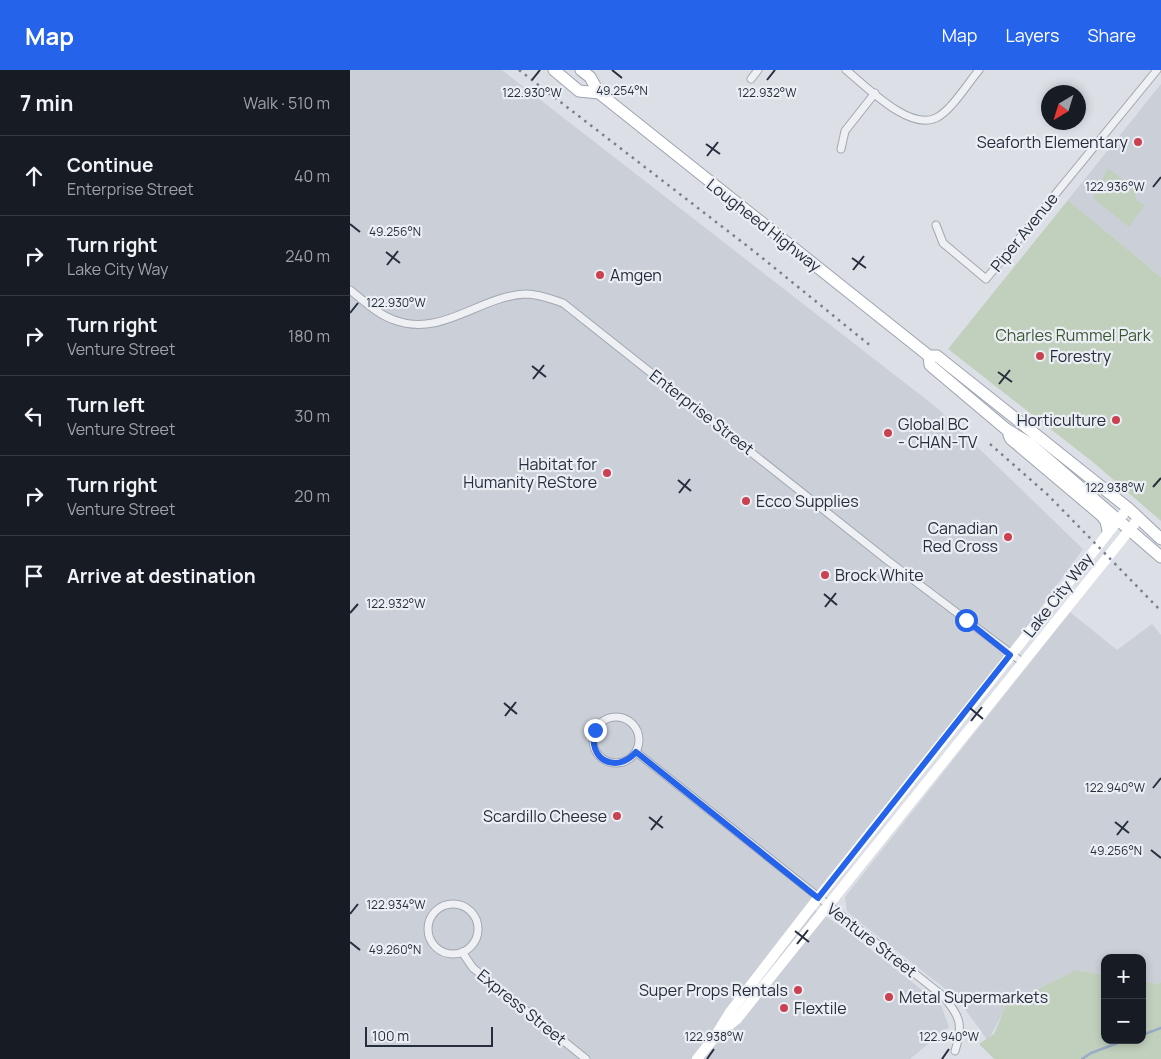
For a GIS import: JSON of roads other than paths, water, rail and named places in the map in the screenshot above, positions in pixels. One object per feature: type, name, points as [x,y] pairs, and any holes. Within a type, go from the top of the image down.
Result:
[{"type":"main road","name":"Lougheed Highway","points":[[554,70],[579,91],[598,94]]},
{"type":"main road","name":"Lougheed Highway","points":[[581,70],[590,78],[598,94],[929,356],[938,356],[1128,508],[1161,540]]},
{"type":"main road","name":"Lougheed Highway","points":[[929,356],[930,365],[1006,429],[1029,443],[1161,557]]},
{"type":"main road","points":[[1006,429],[1011,439],[1101,515],[1106,521],[1108,531]]},
{"type":"street","points":[[751,79],[758,70]]},
{"type":"street","points":[[846,70],[906,117],[917,121],[936,118],[944,112],[979,70]]},
{"type":"street","name":"Piper Avenue","points":[[936,225],[943,243],[986,279],[1157,70]]},
{"type":"street","points":[[841,149],[845,131],[875,93]]},
{"type":"street","name":"Enterprise Street","points":[[350,290],[380,314],[394,320],[416,325],[438,323],[508,297],[526,294],[543,296],[563,303],[1010,655],[1022,662]]},
{"type":"street","name":"Lake City Way","points":[[697,1059],[714,1038],[730,1012],[818,898],[1128,508]]},
{"type":"street","name":"Lake City Way","points":[[714,1038],[738,1018],[1139,518]]},
{"type":"street","points":[[621,717],[628,720],[634,725],[639,738],[636,752],[624,762],[608,762],[602,758],[593,745],[595,730],[606,719],[621,717]]},
{"type":"street","name":"Venture Street","points":[[636,752],[943,996],[953,1008],[960,1021],[960,1036],[955,1052]]},
{"type":"street","name":"Express Street","points":[[447,904],[455,904],[470,911],[478,925],[475,942],[462,952],[446,953],[438,950],[429,937],[429,920],[433,913],[447,904]]},
{"type":"street","name":"Express Street","points":[[462,952],[473,968],[586,1059]]},
{"type":"waterway","points":[[1146,1034],[1161,1028]]},
{"type":"waterway","points":[[1082,1059],[1091,1053],[1115,1044]]},
{"type":"railway","points":[[519,70],[755,252],[872,347]]},
{"type":"railway","points":[[990,444],[1048,495],[1161,611]]},
{"type":"place","name":"Seaforth Elementary","points":[[1138,142]]},
{"type":"place","name":"Amgen","points":[[600,275]]},
{"type":"place","name":"Forestry","points":[[1040,356]]},
{"type":"place","name":"Horticulture","points":[[1116,420]]},
{"type":"place","name":"Global BC - CHAN-TV","points":[[888,433]]},
{"type":"place","name":"Habitat for Humanity ReStore","points":[[607,473]]},
{"type":"place","name":"Ecco Supplies","points":[[746,501]]},
{"type":"place","name":"Canadian Red Cross","points":[[1008,537]]},
{"type":"place","name":"Brock White","points":[[825,575]]},
{"type":"place","name":"Scardillo Cheese","points":[[617,816]]},
{"type":"place","name":"Super Props Rentals","points":[[798,990]]},
{"type":"place","name":"Metal Supermarkets","points":[[889,997]]},
{"type":"place","name":"Flextile","points":[[784,1008]]},
{"type":"park label","name":"Charles Rummel Park","points":[[1073,335]]}]
